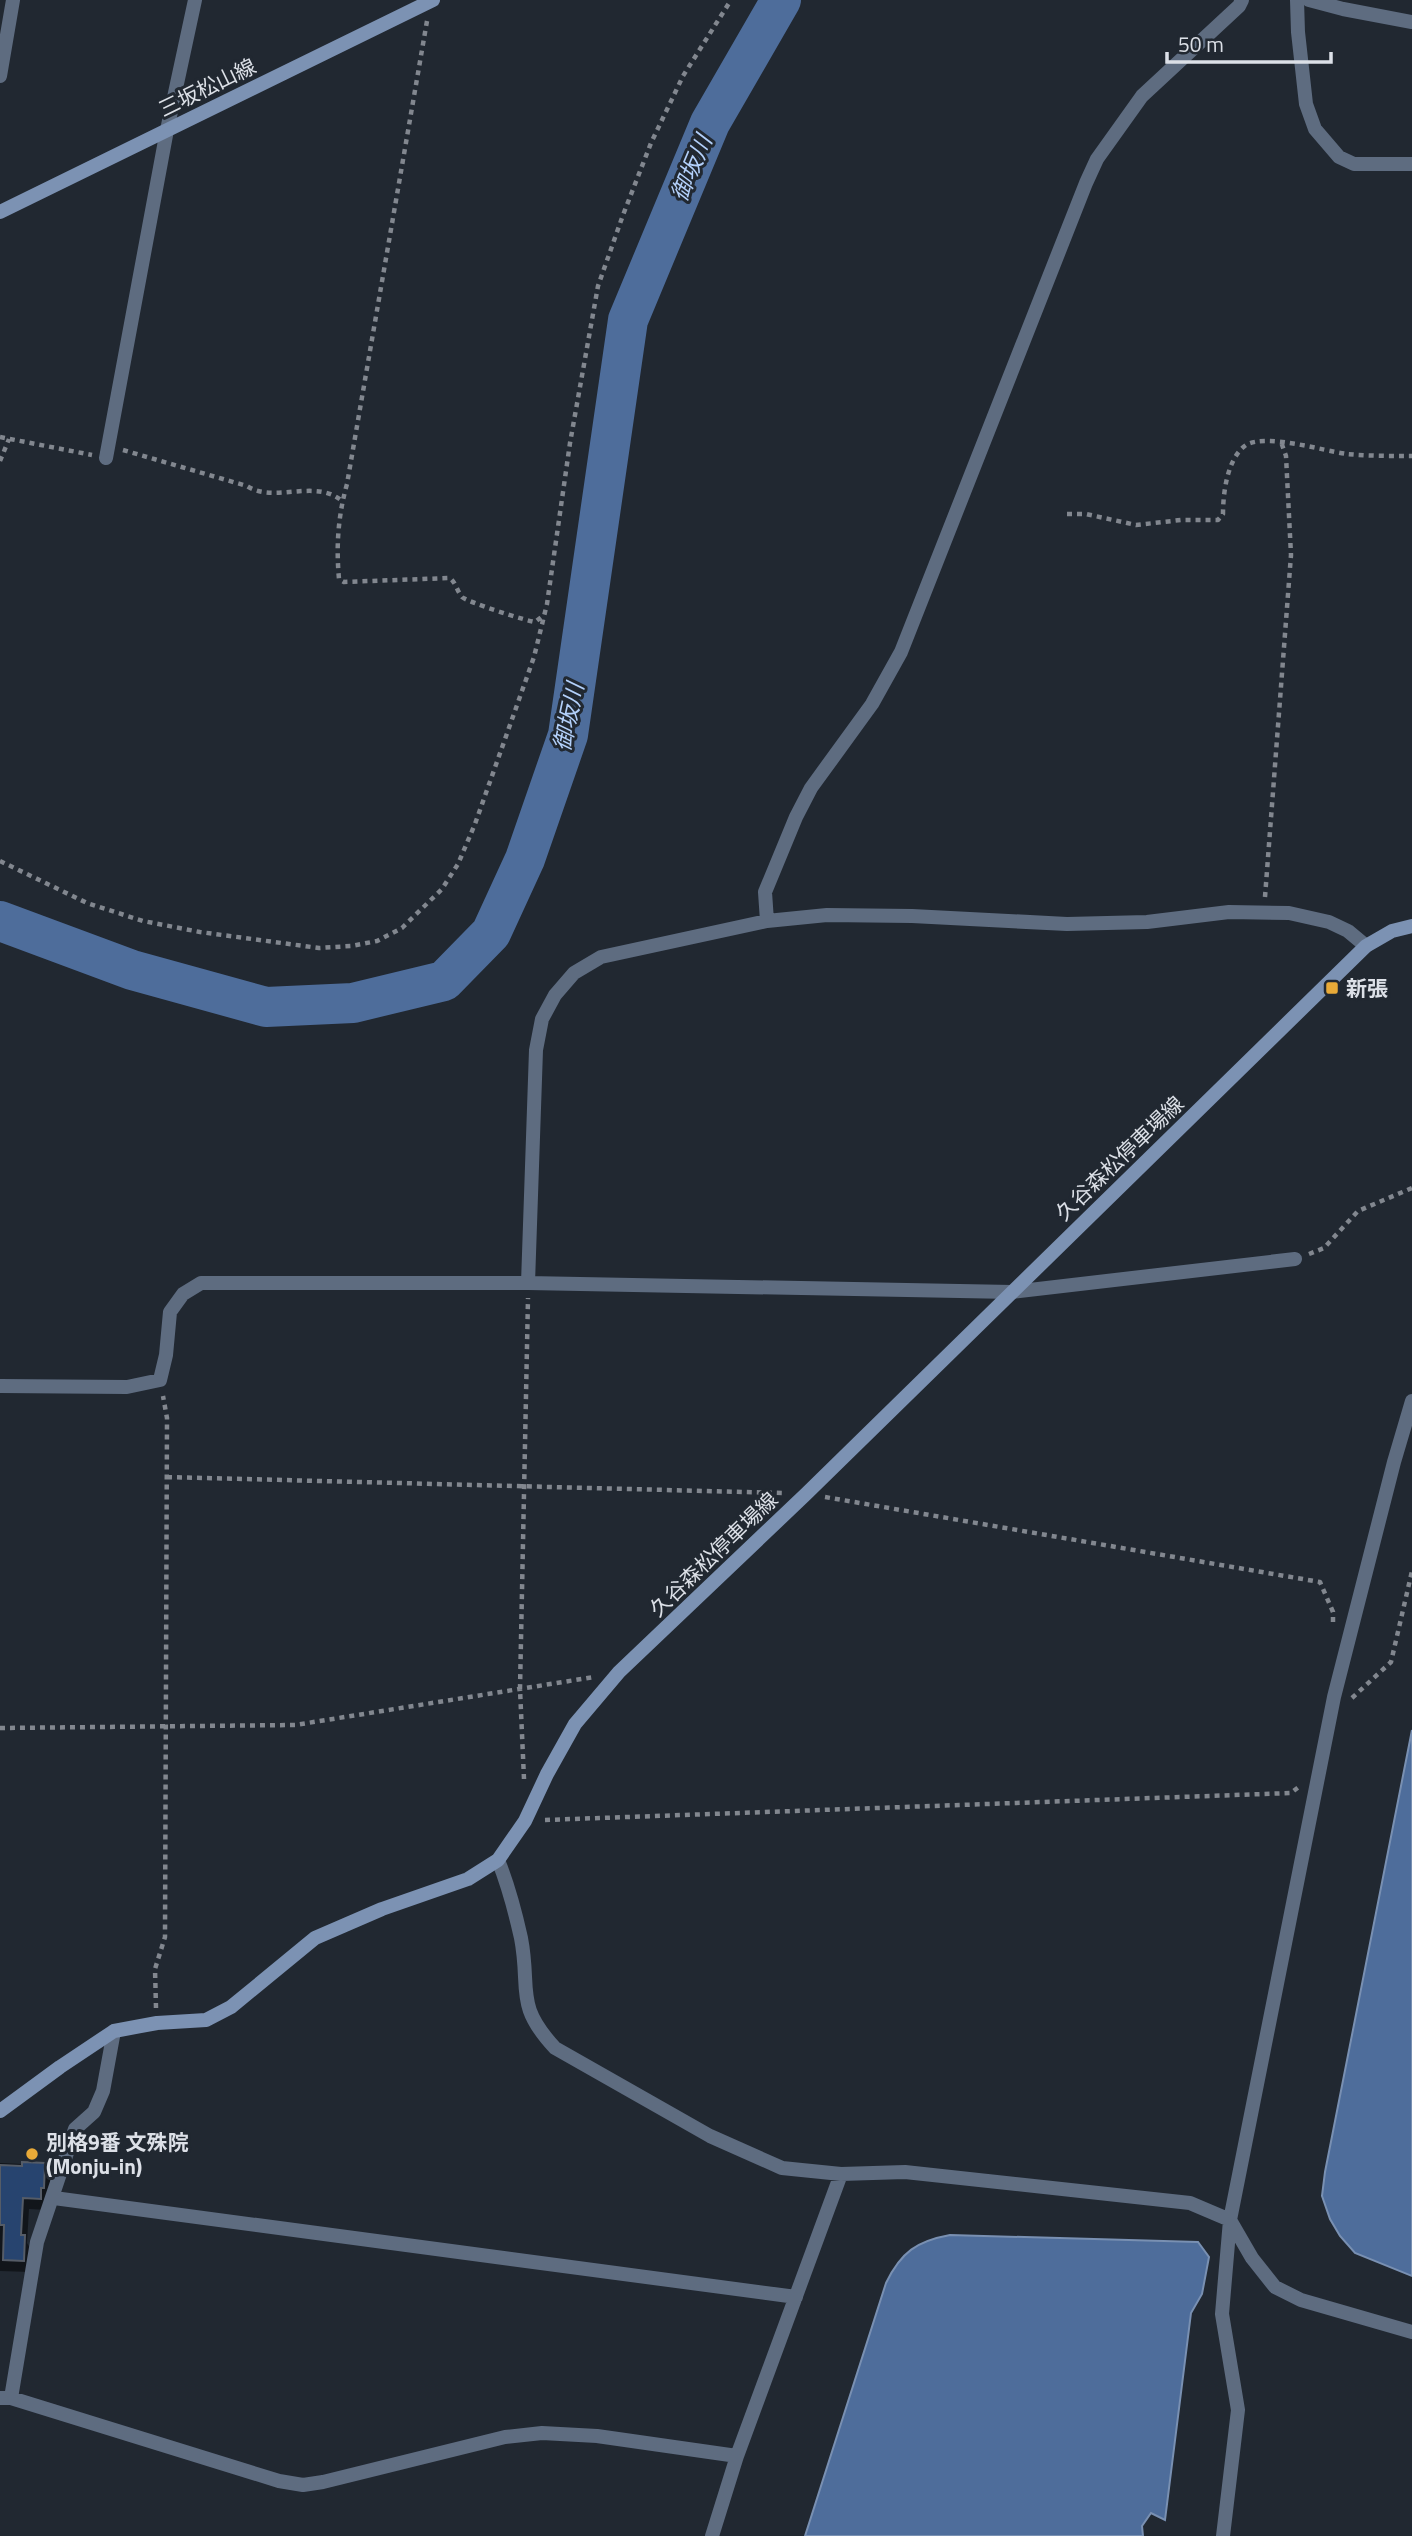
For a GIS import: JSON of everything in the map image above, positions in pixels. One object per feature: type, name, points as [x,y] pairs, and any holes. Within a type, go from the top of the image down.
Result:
[{"type":"main road","name":"三坂松山線","points":[[0,212],[428,2]]},
{"type":"main road","name":"久谷森松停車場線","points":[[0,2111],[69,2060],[114,2031],[156,2023],[205,2020],[231,2007],[315,1938],[382,1909],[468,1879],[498,1860],[526,1821],[547,1774],[575,1724],[619,1672],[806,1494],[1366,946],[1392,931],[1412,926]]},
{"type":"street","points":[[0,76],[13,0]]},
{"type":"street","points":[[107,452],[167,130],[195,0]]},
{"type":"street","points":[[767,921],[765,892],[796,817],[811,788],[872,704],[901,652],[1097,159],[1142,96],[1239,6],[1242,0]]},
{"type":"street","points":[[1297,0],[1306,104],[1315,129],[1339,157],[1354,164],[1412,164]]},
{"type":"street","points":[[1309,0],[1412,22]]},
{"type":"street","points":[[528,1283],[536,1050],[542,1019],[555,995],[574,973],[601,957],[767,921],[827,915],[912,916],[1067,924],[1147,922],[1229,912],[1289,913],[1329,922],[1348,930],[1366,946]]},
{"type":"street","points":[[0,1386],[127,1387],[160,1380],[166,1355],[170,1312],[184,1293],[201,1283],[528,1283],[1012,1292],[1295,1259]]},
{"type":"street","points":[[1223,2536],[1238,2410],[1222,2314],[1230,2220],[1334,1697],[1412,1401]]},
{"type":"street","points":[[498,1860],[507,1884],[520,1938],[529,2013],[538,2030],[555,2048],[710,2136],[782,2168],[841,2174],[905,2172],[1190,2203],[1230,2220],[1252,2258],[1275,2287],[1300,2300],[1412,2332]]},
{"type":"street","points":[[114,2031],[103,2091],[94,2112],[75,2129],[37,2242],[6,2398],[279,2481],[303,2485],[505,2437],[542,2433],[597,2436],[737,2456]]},
{"type":"street","points":[[712,2536],[737,2456],[841,2174]]},
{"type":"street","points":[[54,2198],[796,2297]]},
{"type":"path","points":[[0,861],[87,903],[143,921],[200,932],[318,948],[377,941],[402,928],[442,889],[458,864],[475,824],[534,657],[544,615],[582,365],[598,286],[622,215],[651,144],[683,76],[731,0]]},
{"type":"path","points":[[428,2],[428,20],[350,470],[342,501],[336,549],[339,579],[344,582],[450,578],[462,597],[471,603],[508,612],[526,621],[535,622],[544,615]]},
{"type":"path","points":[[0,437],[107,452],[247,486],[256,492],[319,491],[336,496],[342,501]]},
{"type":"path","points":[[0,461],[9,439]]},
{"type":"path","points":[[1067,514],[1086,514],[1136,525],[1181,520],[1218,520],[1223,514],[1223,491],[1227,477],[1240,450],[1249,443],[1258,441],[1281,442],[1350,454],[1412,456]]},
{"type":"path","points":[[1263,912],[1291,555],[1286,456],[1281,442]]},
{"type":"path","points":[[1295,1259],[1324,1248],[1357,1211],[1412,1188]]},
{"type":"path","points":[[524,1781],[520,1689],[528,1283]]},
{"type":"path","points":[[156,2023],[155,1969],[165,1937],[167,1418],[160,1380]]},
{"type":"path","points":[[1334,1697],[1351,1699],[1391,1662],[1412,1570]]},
{"type":"path","points":[[0,1728],[166,1724],[295,1725],[619,1672]]},
{"type":"path","points":[[526,1821],[1291,1793],[1300,1786],[1304,1773]]},
{"type":"water","points":[[1412,1730],[1412,2276],[1355,2253],[1330,2219],[1322,2196]]},
{"type":"water","points":[[950,2235],[1198,2242],[1209,2257],[1202,2294],[1191,2313],[1165,2520],[1151,2513],[1142,2526],[1143,2536],[805,2536],[886,2283],[898,2263],[911,2250],[928,2241]]},
{"type":"building","points":[[22,2162],[45,2163],[44,2188],[41,2188],[41,2199],[23,2198],[21,2235],[25,2235],[24,2261],[3,2260],[4,2225],[0,2225],[0,2165],[22,2166]]},
{"type":"waterway","name":"御坂川","points":[[0,921],[132,970],[266,1007],[353,1003],[444,981],[491,933],[525,859],[568,735],[628,320],[710,123],[781,0]]},
{"type":"place","name":"新張","points":[[1332,988]]},
{"type":"place","name":"別格9番 文殊院 (Monju-in)","points":[[32,2154]]}]
